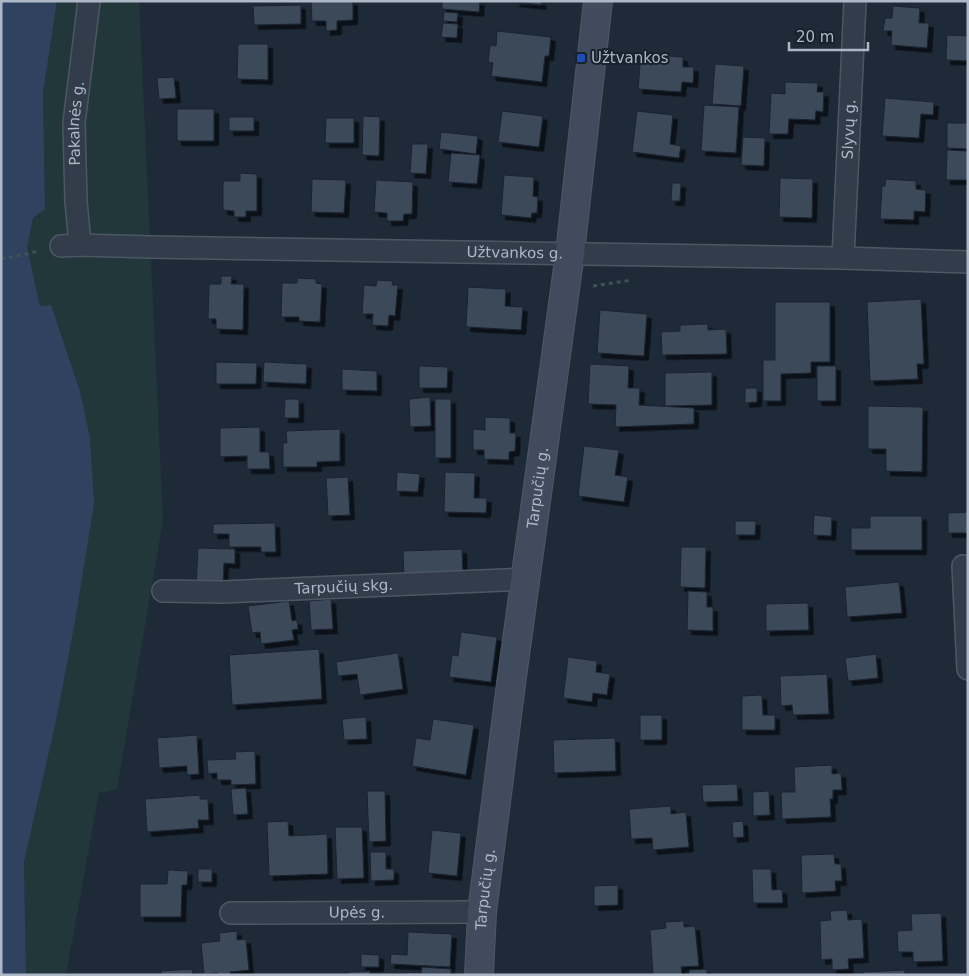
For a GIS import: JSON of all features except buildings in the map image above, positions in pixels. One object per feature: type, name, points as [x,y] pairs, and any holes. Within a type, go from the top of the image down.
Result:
[{"type":"main road","name":"Tarpučių g.","points":[[479,975],[482,912],[570,253],[598,1]]},
{"type":"street","name":"Pakalnės g.","points":[[70,245],[76,201],[74,123],[89,1]]},
{"type":"street","name":"Slyvų g.","points":[[843,258],[855,1]]},
{"type":"street","name":"Užtvankos g.","points":[[70,245],[843,258],[968,262]]},
{"type":"street","points":[[963,566],[968,669]]},
{"type":"street","name":"Tarpučių skg.","points":[[163,591],[222,592],[526,579]]},
{"type":"street","name":"Upės g.","points":[[231,912],[482,912]]},
{"type":"path","points":[[1,259],[29,253]]},
{"type":"green space","points":[[57,1],[139,1],[163,520],[117,789],[99,793],[66,975],[26,975],[24,862],[56,721],[90,438],[80,391],[51,305],[40,306],[27,247],[33,218],[45,208],[43,93]]},
{"type":"water","points":[[1,1],[57,1],[43,93],[45,209],[33,218],[27,247],[40,306],[51,305],[80,391],[90,438],[94,504],[56,721],[24,862],[26,975],[1,975]]},
{"type":"place","name":"Užtvankos","points":[[581,58]]}]
